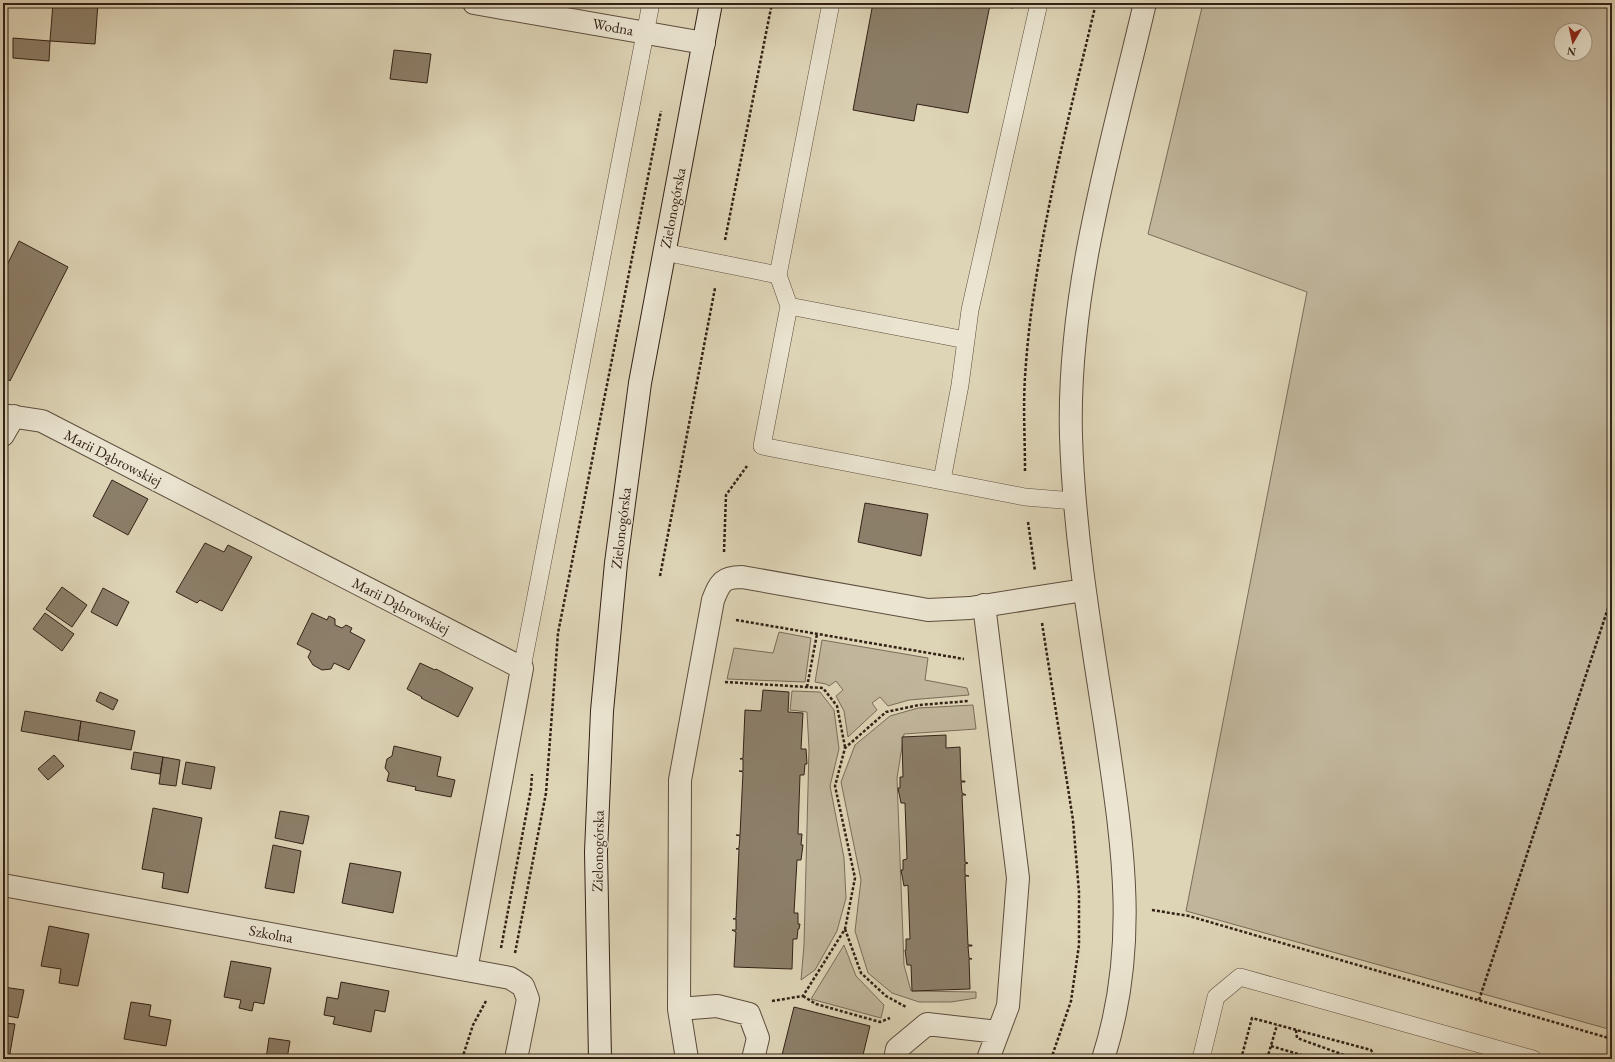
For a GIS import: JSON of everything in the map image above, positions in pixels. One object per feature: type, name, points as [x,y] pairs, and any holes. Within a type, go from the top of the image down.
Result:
[{"type":"street","name":"Wodna","points":[[474,3],[704,43]]},
{"type":"street","name":"Zielonogórska","points":[[600,1059],[596,852],[602,711],[616,563],[639,391],[712,3]]},
{"type":"street","points":[[1103,1059],[1120,994],[1126,941],[1126,905],[1119,817],[1084,590],[1074,501],[1071,435],[1072,380],[1078,318],[1088,254],[1145,3]]},
{"type":"street","points":[[3,435],[8,416]]},
{"type":"street","name":"Marii Dąbrowskiej","points":[[8,416],[42,421],[522,668]]},
{"type":"street","points":[[687,1059],[679,1010],[680,780],[713,600],[720,583],[730,577],[742,577],[928,610],[984,605],[1084,590]]},
{"type":"street","points":[[984,605],[1018,878],[1008,1006],[988,1059]]},
{"type":"street","points":[[466,970],[522,668]]},
{"type":"street","name":"Szkolna","points":[[3,885],[510,978],[523,986],[528,999],[516,1059]]},
{"type":"street","points":[[679,1010],[717,1006],[749,1014],[758,1038],[753,1059]]},
{"type":"street","points":[[895,1059],[897,1049],[927,1024],[998,1032]]},
{"type":"lane","points":[[522,668],[651,3]]},
{"type":"lane","points":[[831,3],[778,275],[789,306],[762,446],[1025,496],[1074,501]]},
{"type":"lane","points":[[942,480],[960,385],[970,310],[1039,3]]},
{"type":"lane","points":[[664,252],[778,275]]},
{"type":"lane","points":[[789,306],[966,340]]},
{"type":"lane","points":[[1201,1059],[1216,997],[1240,976],[1533,1059]]},
{"type":"path","points":[[660,576],[772,3]]},
{"type":"path","points":[[510,978],[546,793],[558,633],[662,108]]},
{"type":"path","points":[[730,577],[724,561],[726,495],[762,446]]},
{"type":"path","points":[[1479,1000],[1612,596]]},
{"type":"path","points":[[733,628],[735,620],[969,660]]},
{"type":"path","points":[[807,687],[817,634]]},
{"type":"path","points":[[698,681],[823,688],[837,706],[845,748],[835,786],[855,878],[846,929],[803,996]]},
{"type":"path","points":[[845,748],[886,712],[919,705],[996,698]]},
{"type":"path","points":[[1126,905],[1189,916],[1612,1039]]},
{"type":"path","points":[[846,929],[861,973],[886,996],[913,1010]]},
{"type":"path","points":[[765,999],[772,1002],[803,996],[816,1004],[880,1022],[893,1017]]},
{"type":"path","points":[[1241,1059],[1252,1018],[1371,1050],[1376,1059]]},
{"type":"path","points":[[1267,1059],[1277,1025]]},
{"type":"path","points":[[1296,1030],[1297,1038],[1354,1059]]},
{"type":"path","points":[[1271,1046],[1315,1059]]},
{"type":"shaded area","points":[[1203,3],[1612,3],[1612,1030],[1186,911],[1307,292],[1148,234]]},
{"type":"shaded area","points":[[779,632],[811,638],[805,682],[727,679],[734,648],[773,653]]},
{"type":"shaded area","points":[[822,640],[928,658],[925,680],[967,688],[969,695],[909,700],[888,706],[880,697],[872,703],[877,710],[848,737],[844,711],[836,696],[843,690],[836,681],[829,686],[815,682]]},
{"type":"shaded area","points":[[792,691],[820,692],[834,710],[839,749],[830,786],[844,858],[846,898],[837,931],[815,970],[801,980],[804,945],[809,749],[807,712],[790,710]]},
{"type":"shaded area","points":[[973,705],[976,729],[904,734],[897,778],[904,965],[911,991],[976,992],[976,998],[951,1002],[919,1002],[892,993],[868,973],[855,931],[861,880],[841,782],[855,745],[890,716],[918,708]]},
{"type":"shaded area","points":[[844,945],[856,976],[884,1005],[881,1018],[811,999]]},
{"type":"building","points":[[53,3],[98,3],[95,44],[50,41]]},
{"type":"building","points":[[873,3],[1014,3],[1013,8],[990,5],[968,113],[917,104],[914,121],[853,110]]},
{"type":"building","points":[[13,38],[50,41],[49,61],[13,58]]},
{"type":"building","points":[[394,50],[431,54],[427,83],[390,79]]},
{"type":"building","points":[[19,241],[68,267],[10,381],[3,376],[3,273]]},
{"type":"building","points":[[112,480],[148,499],[128,535],[93,516]]},
{"type":"building","points":[[865,503],[928,514],[921,556],[858,542]]},
{"type":"building","points":[[205,543],[224,552],[228,545],[252,557],[222,611],[200,600],[197,603],[176,592]]},
{"type":"building","points":[[62,587],[87,605],[72,627],[46,609]]},
{"type":"building","points":[[103,588],[129,602],[117,626],[91,612]]},
{"type":"building","points":[[45,613],[74,634],[62,651],[33,629]]},
{"type":"building","points":[[312,613],[327,620],[329,616],[335,619],[335,625],[342,628],[346,625],[352,628],[350,632],[365,640],[349,670],[334,663],[331,669],[322,670],[313,665],[308,657],[311,651],[297,644]]},
{"type":"building","points":[[420,663],[435,670],[436,669],[473,688],[458,717],[407,689]]},
{"type":"building","points":[[763,690],[789,692],[788,712],[803,713],[801,749],[806,749],[807,764],[805,764],[804,775],[800,775],[798,834],[802,834],[801,845],[803,845],[801,860],[797,860],[794,913],[798,913],[798,924],[800,924],[797,939],[793,939],[792,969],[734,967],[736,932],[732,930],[736,930],[736,919],[733,919],[736,918],[739,849],[736,849],[739,848],[740,836],[736,835],[740,835],[743,772],[739,771],[743,771],[743,759],[740,759],[743,758],[745,710],[761,711]]},
{"type":"building","points":[[100,692],[118,700],[113,710],[96,701]]},
{"type":"building","points":[[25,711],[81,721],[78,741],[21,731]]},
{"type":"building","points":[[81,721],[135,731],[131,750],[78,741]]},
{"type":"building","points":[[946,735],[946,748],[960,747],[961,781],[965,781],[961,782],[962,793],[966,795],[962,795],[965,862],[968,863],[965,864],[965,875],[969,876],[965,876],[968,945],[972,945],[968,946],[969,958],[972,959],[969,959],[970,989],[912,991],[911,965],[907,965],[905,950],[906,939],[910,939],[908,885],[904,886],[901,870],[903,870],[903,860],[907,859],[905,803],[901,803],[898,788],[900,788],[900,777],[903,777],[902,737]]},
{"type":"building","points":[[394,746],[441,757],[437,776],[455,780],[451,797],[415,790],[416,787],[387,781],[389,773],[385,768],[387,759],[392,756]]},
{"type":"building","points":[[134,752],[163,757],[160,774],[131,769]]},
{"type":"building","points":[[54,755],[64,766],[48,780],[38,769]]},
{"type":"building","points":[[163,757],[180,760],[176,786],[159,784]]},
{"type":"building","points":[[186,762],[215,767],[211,789],[182,784]]},
{"type":"building","points":[[153,808],[202,818],[188,893],[162,888],[164,873],[142,869]]},
{"type":"building","points":[[280,811],[309,816],[303,844],[275,838]]},
{"type":"building","points":[[273,845],[301,851],[294,893],[265,888]]},
{"type":"building","points":[[350,863],[401,872],[393,913],[342,903]]},
{"type":"building","points":[[49,926],[89,934],[78,986],[59,983],[61,969],[41,966]]},
{"type":"building","points":[[231,961],[271,968],[264,1004],[254,1002],[252,1011],[239,1008],[241,1000],[224,997]]},
{"type":"building","points":[[341,982],[389,991],[385,1012],[375,1010],[371,1032],[333,1024],[335,1017],[324,1015],[327,997],[338,999]]},
{"type":"building","points":[[3,987],[24,990],[18,1018],[3,1015]]},
{"type":"building","points":[[131,1002],[151,1005],[149,1016],[171,1020],[166,1046],[124,1039]]},
{"type":"building","points":[[794,1007],[870,1026],[862,1059],[781,1059]]},
{"type":"building","points":[[3,1023],[15,1024],[9,1059],[3,1059]]},
{"type":"building","points":[[269,1038],[290,1041],[287,1059],[266,1059]]}]
